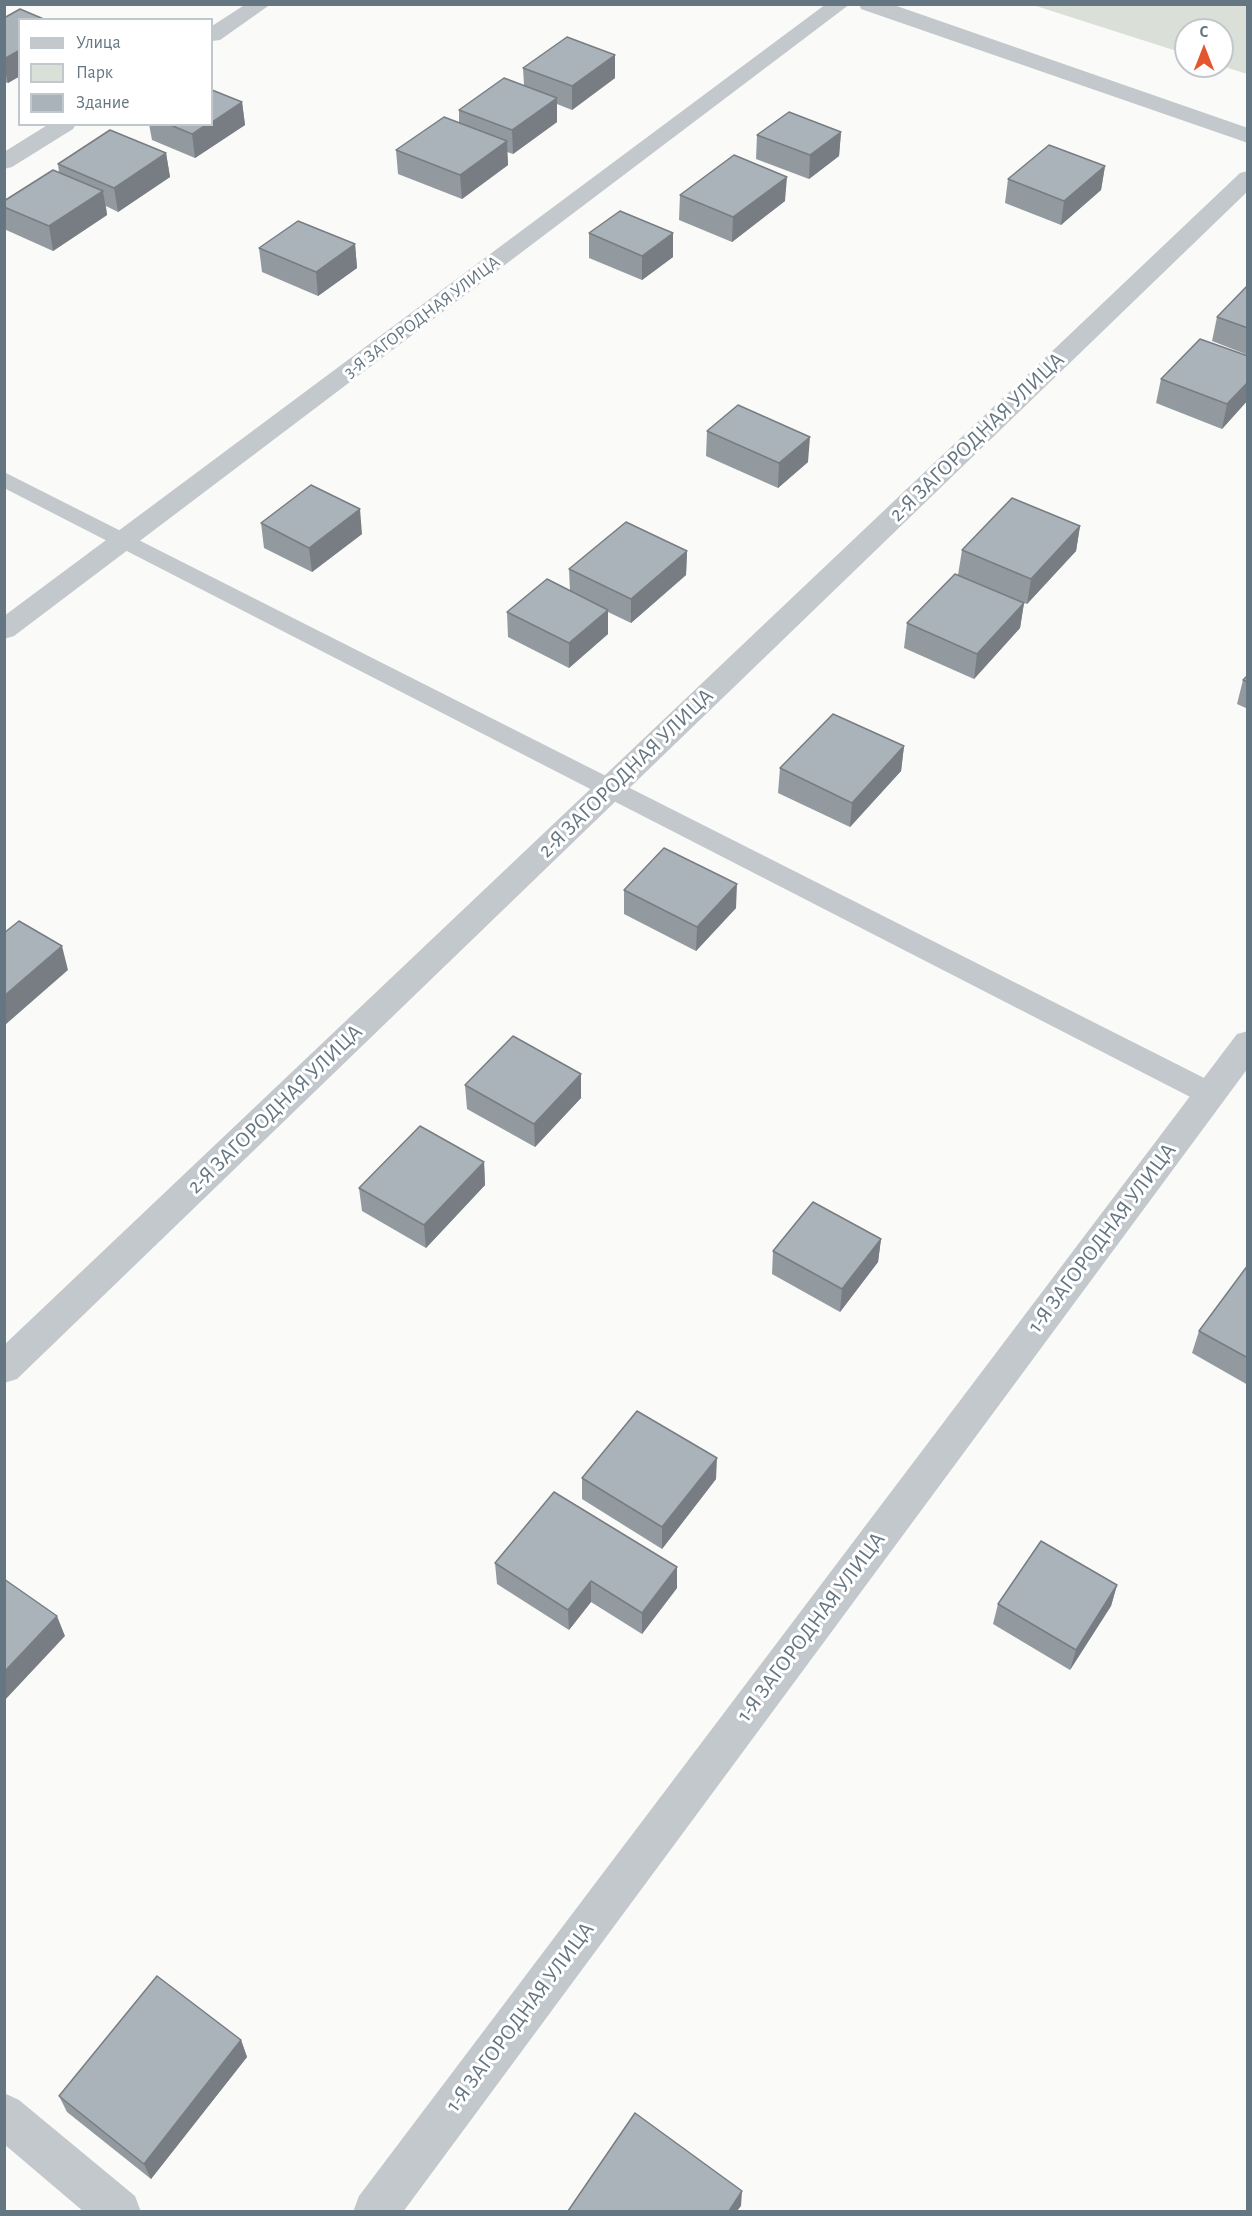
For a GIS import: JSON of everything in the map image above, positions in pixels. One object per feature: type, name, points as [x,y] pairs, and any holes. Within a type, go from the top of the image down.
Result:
[{"type":"street","points":[[213,34],[261,4]]},
{"type":"street","name":"3-Я ЗАГОРОДНАЯ УЛИЦА","points":[[4,630],[840,4]]},
{"type":"street","points":[[869,4],[1248,136]]},
{"type":"street","points":[[4,162],[62,126]]},
{"type":"street","name":"2-Я ЗАГОРОДНАЯ УЛИЦА","points":[[4,1368],[1248,178]]},
{"type":"street","name":"1-Я ЗАГОРОДНАЯ УЛИЦА","points":[[375,2211],[1248,1043]]},
{"type":"street","points":[[4,2115],[119,2211]]},
{"type":"lane","points":[[4,478],[1210,1094]]},
{"type":"green space","points":[[1033,5],[1247,5],[1247,74],[1234,70],[1234,18],[1174,18],[1174,50]]},
{"type":"building","points":[[20,9],[41,18],[18,18],[18,51],[4,59],[4,18]]},
{"type":"building","points":[[567,37],[615,55],[572,86],[523,68]]},
{"type":"building","points":[[504,78],[557,98],[512,130],[459,110]]},
{"type":"building","points":[[213,90],[242,102],[213,121]]},
{"type":"building","points":[[789,112],[841,132],[810,155],[757,135]]},
{"type":"building","points":[[444,117],[507,141],[460,175],[396,150]]},
{"type":"building","points":[[173,126],[204,126],[192,134]]},
{"type":"building","points":[[110,130],[166,153],[114,188],[58,164]]},
{"type":"building","points":[[1049,145],[1105,166],[1064,201],[1008,179]]},
{"type":"building","points":[[734,155],[787,177],[733,217],[680,195]]},
{"type":"building","points":[[53,170],[103,191],[49,226],[4,207],[4,201]]},
{"type":"building","points":[[620,211],[673,233],[642,256],[589,233]]},
{"type":"building","points":[[298,221],[355,244],[316,272],[259,248]]},
{"type":"building","points":[[1248,285],[1248,328],[1217,317]]},
{"type":"building","points":[[1200,339],[1248,356],[1248,382],[1227,404],[1161,379]]},
{"type":"building","points":[[738,405],[810,437],[779,463],[707,431]]},
{"type":"building","points":[[311,485],[360,509],[309,548],[261,523]]},
{"type":"building","points":[[1012,498],[1080,526],[1031,579],[962,550]]},
{"type":"building","points":[[626,522],[687,551],[631,599],[569,569]]},
{"type":"building","points":[[955,574],[1024,603],[977,654],[907,623]]},
{"type":"building","points":[[547,579],[608,610],[569,643],[507,612]]},
{"type":"building","points":[[833,714],[904,746],[852,803],[780,768]]},
{"type":"building","points":[[664,848],[737,884],[697,927],[624,890]]},
{"type":"building","points":[[19,921],[62,946],[4,996],[4,933]]},
{"type":"building","points":[[513,1036],[581,1074],[534,1124],[465,1085]]},
{"type":"building","points":[[420,1126],[484,1162],[424,1225],[359,1188]]},
{"type":"building","points":[[813,1202],[881,1239],[842,1289],[773,1251]]},
{"type":"building","points":[[1248,1265],[1248,1358],[1199,1331]]},
{"type":"building","points":[[637,1411],[717,1458],[662,1527],[582,1478]]},
{"type":"building","points":[[554,1492],[677,1567],[642,1613],[591,1581],[568,1610],[495,1563]]},
{"type":"building","points":[[1041,1541],[1117,1585],[1076,1650],[998,1604]]},
{"type":"building","points":[[4,1579],[57,1616],[4,1672]]},
{"type":"building","points":[[157,1976],[241,2040],[144,2164],[59,2096]]},
{"type":"building","points":[[635,2113],[742,2191],[729,2211],[568,2211]]}]
